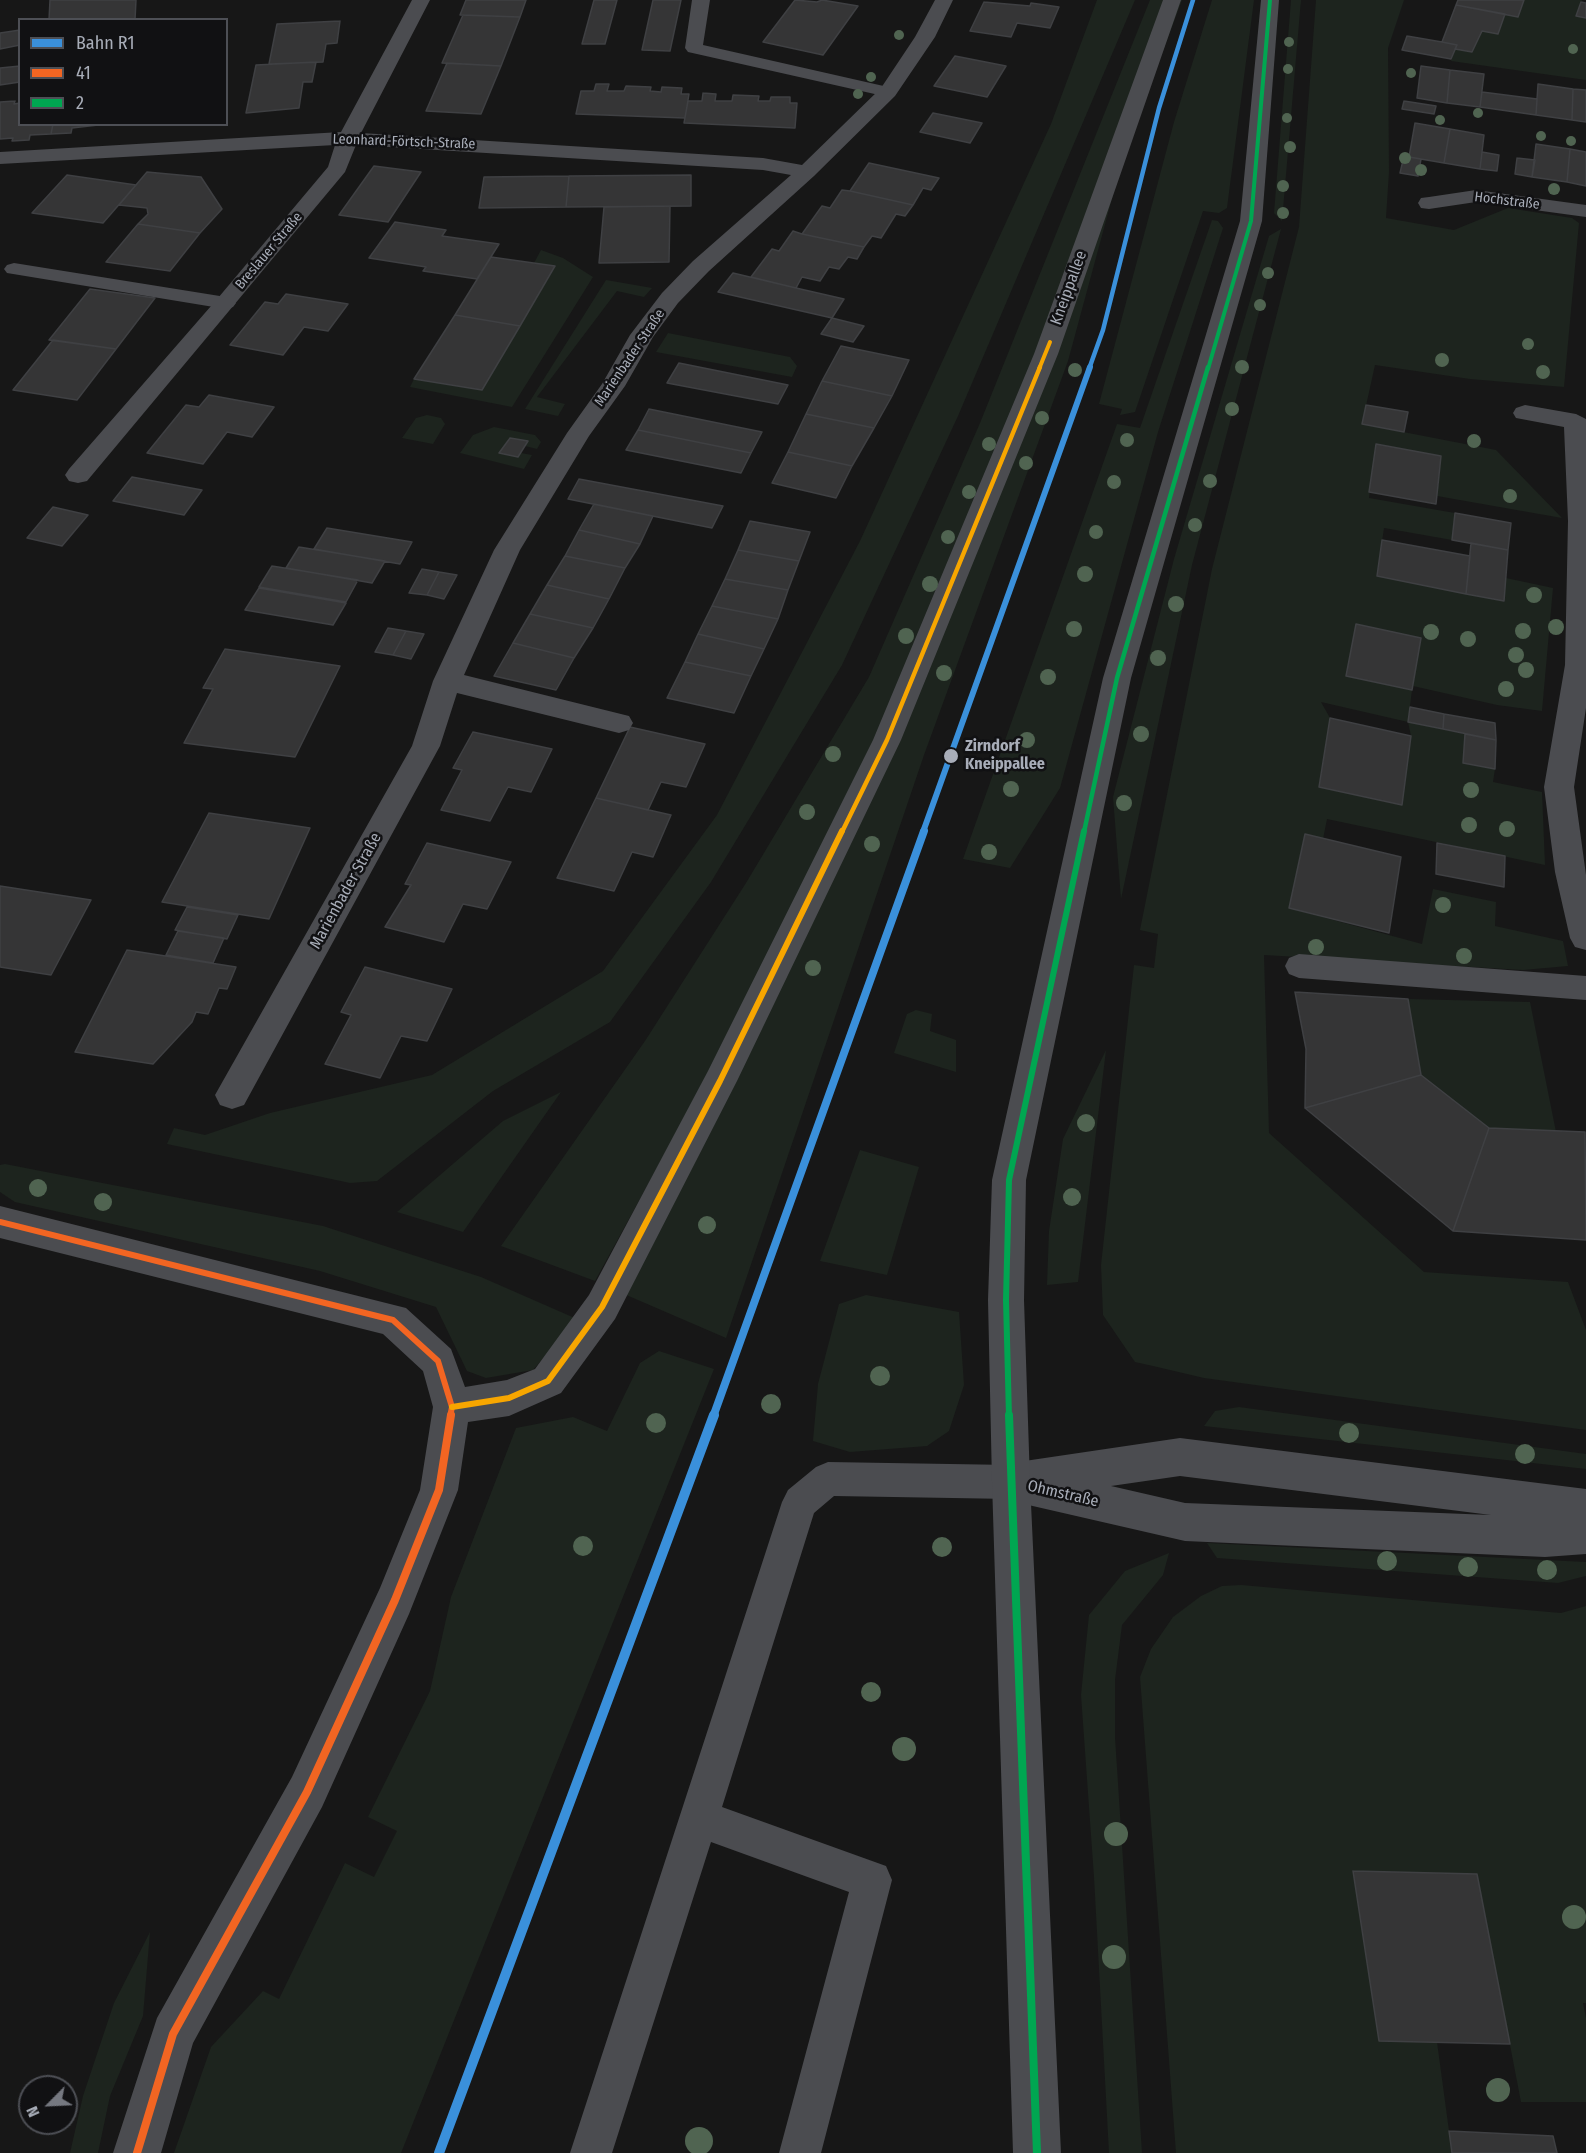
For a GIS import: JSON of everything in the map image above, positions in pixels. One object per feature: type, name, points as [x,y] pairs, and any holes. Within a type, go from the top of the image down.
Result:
[{"type":"street","name":"Breslauer Straße","points":[[78,476],[338,168],[348,138],[421,0]]},
{"type":"street","name":"Marienbader Straße","points":[[232,1095],[426,746],[447,681],[507,550],[579,433],[613,386],[642,335],[670,298],[701,266],[807,172],[888,92],[925,37],[944,0]]},
{"type":"street","name":"Kneippallee","points":[[452,1407],[509,1398],[548,1381],[602,1307],[720,1081],[887,740],[1046,354],[1172,0]]},
{"type":"street","points":[[1037,2153],[1011,1482],[1006,1300],[1009,1180],[1118,678],[1251,221],[1270,0]]},
{"type":"street","name":"Leonhard-Förtsch-Straße","points":[[0,159],[261,141],[348,138],[751,163],[807,172]]},
{"type":"street","name":"Hochstraße","points":[[1429,203],[1476,196],[1586,212]]},
{"type":"street","points":[[1525,413],[1576,422],[1581,521],[1579,665],[1559,787],[1570,872],[1586,938]]},
{"type":"street","points":[[447,681],[619,723]]},
{"type":"street","points":[[0,1222],[393,1320],[438,1361],[452,1407],[439,1490],[395,1600],[307,1792],[173,2034],[137,2153]]},
{"type":"street","name":"Ohmstraße","points":[[1011,1482],[1180,1457],[1586,1508]]},
{"type":"street","name":"Ohmstraße","points":[[1011,1482],[1185,1522],[1545,1537],[1586,1534]]},
{"type":"lane","points":[[701,0],[694,48],[888,92]]},
{"type":"lane","points":[[14,269],[226,303]]},
{"type":"lane","points":[[1299,966],[1586,988]]},
{"type":"lane","points":[[591,2153],[800,1502],[828,1479],[1011,1482]]},
{"type":"lane","points":[[699,1818],[872,1880],[800,2153]]},
{"type":"shaded area","points":[[1097,0],[1135,0],[958,416],[842,665],[711,882],[610,1022],[493,1091],[377,1181],[350,1183],[167,1144],[174,1128],[205,1135],[270,1113],[432,1075],[603,971],[717,815],[860,541],[1051,124]]},
{"type":"shaded area","points":[[1150,0],[1167,0],[1037,349],[877,738],[709,1073],[595,1281],[501,1246],[645,1041],[746,883],[869,677],[980,423]]},
{"type":"shaded area","points":[[1176,0],[1182,0],[1123,158],[1068,361],[924,755],[726,1338],[624,1294],[896,746]]},
{"type":"shaded area","points":[[1212,0],[1254,0],[1227,208],[1219,213],[1203,211],[1135,412],[1120,415],[1122,409],[1099,404],[1174,122]]},
{"type":"shaded area","points":[[1291,0],[1301,0],[1282,221],[1274,213]]},
{"type":"shaded area","points":[[1316,0],[1404,0],[1388,48],[1389,172],[1386,218],[1454,230],[1508,208],[1572,218],[1579,223],[1564,387],[1470,379],[1375,365],[1362,424],[1496,450],[1562,518],[1437,496],[1441,456],[1376,444],[1369,498],[1455,513],[1452,540],[1384,528],[1377,576],[1503,601],[1506,578],[1553,588],[1542,711],[1497,705],[1413,686],[1420,638],[1346,676],[1412,690],[1408,722],[1465,734],[1463,763],[1495,769],[1493,782],[1542,792],[1545,865],[1327,819],[1323,839],[1305,834],[1289,908],[1422,944],[1433,889],[1496,902],[1495,926],[1563,941],[1568,966],[1523,970],[1264,955],[1269,1133],[1424,1272],[1568,1282],[1586,1330],[1586,1430],[1204,1378],[1135,1362],[1103,1315],[1101,1265],[1134,965],[1154,968],[1158,934],[1140,930],[1212,569],[1299,227]],"holes":[[[1321,702],[1408,722],[1411,736],[1401,805],[1319,787],[1330,718]]]},
{"type":"shaded area","points":[[1524,0],[1582,0],[1576,16],[1586,18],[1586,80],[1451,61],[1455,49],[1472,52],[1482,31],[1498,34],[1505,14],[1518,17]]},
{"type":"shaded area","points":[[1212,220],[1218,221],[1223,228],[1158,432],[1060,788],[1010,868],[963,859],[1117,424],[1140,428]]},
{"type":"shaded area","points":[[1281,229],[1192,565],[1121,899],[1113,797],[1174,559],[1269,236]]},
{"type":"shaded area","points":[[541,250],[563,258],[593,277],[512,407],[410,387],[414,379],[482,390],[555,267],[534,263]]},
{"type":"shaded area","points":[[606,280],[652,288],[644,297],[617,291],[537,397],[565,404],[558,416],[525,409]]},
{"type":"shaded area","points":[[668,333],[790,357],[797,366],[792,377],[656,352]]},
{"type":"shaded area","points":[[427,415],[441,418],[445,424],[433,444],[402,438],[416,418]]},
{"type":"shaded area","points":[[494,427],[535,435],[541,442],[537,449],[525,446],[528,441],[509,438],[500,453],[518,457],[521,453],[532,455],[524,469],[460,453],[473,435]]},
{"type":"shaded area","points":[[1408,999],[1530,1002],[1556,1132],[1489,1128],[1421,1075]]},
{"type":"shaded area","points":[[916,1010],[932,1014],[930,1031],[956,1040],[956,1072],[894,1053],[907,1014]]},
{"type":"shaded area","points":[[1106,1050],[1078,1282],[1047,1285],[1049,1231],[1063,1139]]},
{"type":"shaded area","points":[[561,1092],[463,1232],[397,1212],[503,1121]]},
{"type":"shaded area","points":[[860,1150],[919,1167],[887,1275],[820,1261]]},
{"type":"shaded area","points":[[5,1164],[323,1226],[481,1277],[577,1319],[533,1370],[486,1378],[467,1371],[436,1307],[320,1271],[15,1202],[0,1192],[0,1165]]},
{"type":"shaded area","points":[[866,1295],[959,1312],[964,1385],[949,1431],[927,1446],[850,1452],[813,1441],[818,1384],[839,1304]]},
{"type":"shaded area","points":[[659,1351],[714,1369],[401,2153],[174,2153],[211,2047],[263,1991],[279,1999],[345,1863],[374,1877],[397,1831],[368,1817],[430,1691],[451,1597],[516,1428],[573,1417],[607,1431],[640,1363]]},
{"type":"shaded area","points":[[1239,1407],[1586,1454],[1586,1469],[1204,1426],[1215,1411]]},
{"type":"shaded area","points":[[1207,1543],[1586,1562],[1586,1576],[1558,1583],[1217,1558]]},
{"type":"shaded area","points":[[1169,1553],[1163,1575],[1122,1625],[1115,1680],[1115,1737],[1142,2153],[1109,2153],[1094,1877],[1081,1695],[1089,1615],[1125,1571]]},
{"type":"shaded area","points":[[1241,1585],[1561,1613],[1586,1606],[1586,2003],[1583,2003],[1586,2018],[1586,2102],[1521,2102],[1477,1874],[1354,1871],[1437,2042],[1452,2153],[1176,2153],[1140,1677],[1151,1649],[1173,1617],[1201,1596],[1222,1586]]},
{"type":"shaded area","points":[[150,1932],[143,2016],[110,2096],[98,2153],[70,2153],[74,2135],[78,2135],[78,2118],[83,2096],[114,2003]]},
{"type":"building","points":[[50,0],[136,0],[135,18],[49,18]]},
{"type":"building","points":[[466,0],[526,0],[520,17],[460,15]]},
{"type":"building","points":[[594,0],[617,0],[605,44],[582,44]]},
{"type":"building","points":[[653,0],[681,0],[670,51],[642,50]]},
{"type":"building","points":[[795,0],[817,2],[822,0],[858,6],[823,55],[763,42]]},
{"type":"building","points":[[1458,0],[1524,0],[1518,17],[1456,5]]},
{"type":"building","points":[[984,2],[1030,6],[1031,3],[1059,7],[1050,28],[1017,23],[1011,37],[970,31]]},
{"type":"building","points":[[1581,2],[1586,3],[1586,18],[1576,16]]},
{"type":"building","points":[[1456,5],[1505,14],[1498,34],[1482,31],[1472,52],[1455,49],[1457,45],[1442,42]]},
{"type":"building","points":[[463,15],[520,17],[501,66],[442,63]]},
{"type":"building","points":[[340,21],[337,43],[326,44],[323,62],[269,64],[277,24]]},
{"type":"building","points":[[18,30],[18,45],[0,49],[0,33]]},
{"type":"building","points":[[1407,36],[1457,45],[1451,59],[1402,50]]},
{"type":"building","points":[[955,56],[1006,66],[987,97],[934,86]]},
{"type":"building","points":[[316,62],[312,82],[303,82],[299,108],[246,113],[256,65]]},
{"type":"building","points":[[447,63],[501,66],[481,114],[426,111]]},
{"type":"building","points":[[18,66],[18,82],[0,85],[0,68]]},
{"type":"building","points":[[1421,66],[1450,70],[1447,103],[1417,98]]},
{"type":"building","points":[[1450,70],[1484,74],[1480,107],[1447,103]]},
{"type":"building","points":[[596,84],[609,84],[607,91],[624,91],[626,86],[651,87],[650,91],[661,92],[662,87],[682,88],[681,94],[689,94],[685,118],[576,114],[581,91],[594,91]]},
{"type":"building","points":[[1538,84],[1573,89],[1572,120],[1536,115]]},
{"type":"building","points":[[1573,89],[1586,90],[1586,122],[1572,120]]},
{"type":"building","points":[[1482,92],[1537,99],[1536,115],[1480,107]]},
{"type":"building","points":[[703,93],[716,94],[715,101],[732,101],[733,95],[759,96],[758,101],[770,101],[771,97],[790,97],[790,103],[797,103],[795,128],[684,123],[688,101],[702,101]]},
{"type":"building","points":[[15,101],[14,104],[18,103],[18,126],[53,126],[51,134],[30,135],[29,140],[0,139],[0,102]]},
{"type":"building","points":[[1404,101],[1436,106],[1434,114],[1402,109]]},
{"type":"building","points":[[933,113],[982,123],[970,143],[920,132]]},
{"type":"building","points":[[1415,123],[1450,129],[1444,163],[1409,157]]},
{"type":"building","points":[[53,126],[90,126],[72,128],[71,133],[51,134]]},
{"type":"building","points":[[1450,129],[1484,135],[1480,169],[1444,163]]},
{"type":"building","points":[[1536,144],[1570,149],[1567,182],[1532,177]]},
{"type":"building","points":[[1570,149],[1586,152],[1586,186],[1567,182]]},
{"type":"building","points":[[1482,152],[1499,155],[1497,171],[1480,169]]},
{"type":"building","points":[[1404,156],[1421,159],[1418,176],[1400,173]]},
{"type":"building","points":[[1517,158],[1535,160],[1532,177],[1515,174]]},
{"type":"building","points":[[869,163],[939,178],[931,190],[923,188],[913,205],[850,191]]},
{"type":"building","points":[[374,166],[421,172],[388,222],[339,215]]},
{"type":"building","points":[[147,172],[201,177],[222,209],[200,233],[138,224],[148,214],[147,208],[119,205]]},
{"type":"building","points":[[67,175],[136,185],[103,223],[32,213]]},
{"type":"building","points":[[691,175],[691,206],[566,207],[569,176]]},
{"type":"building","points":[[569,176],[566,207],[479,208],[484,177]]},
{"type":"building","points":[[842,190],[913,205],[905,216],[896,214],[881,238],[872,236],[864,247],[802,234],[822,206],[830,208]]},
{"type":"building","points":[[670,206],[669,262],[599,263],[604,207]]},
{"type":"building","points":[[395,222],[446,230],[442,236],[499,244],[477,279],[423,271],[426,267],[369,258]]},
{"type":"building","points":[[138,224],[200,233],[170,271],[106,262]]},
{"type":"building","points":[[793,231],[864,247],[857,259],[848,257],[839,269],[829,267],[820,281],[802,277],[796,288],[751,277],[772,249],[779,251]]},
{"type":"building","points":[[491,257],[555,266],[520,326],[455,315]]},
{"type":"building","points":[[733,273],[844,299],[832,318],[718,292]]},
{"type":"building","points":[[90,289],[155,298],[116,349],[49,340]]},
{"type":"building","points":[[286,294],[348,304],[328,331],[304,327],[283,355],[230,345],[265,302],[278,304]]},
{"type":"building","points":[[455,315],[520,326],[482,390],[414,379]]},
{"type":"building","points":[[832,318],[864,326],[853,342],[821,334]]},
{"type":"building","points":[[53,340],[116,349],[77,400],[13,390]]},
{"type":"building","points":[[841,346],[909,360],[892,396],[822,381]]},
{"type":"building","points":[[679,363],[788,385],[778,404],[667,383]]},
{"type":"building","points":[[822,381],[892,396],[874,428],[806,414]]},
{"type":"building","points":[[209,395],[274,407],[252,437],[227,432],[203,464],[147,453],[186,405],[199,407]]},
{"type":"building","points":[[1366,405],[1408,412],[1404,432],[1362,424]]},
{"type":"building","points":[[649,409],[762,432],[751,453],[638,430]]},
{"type":"building","points":[[806,414],[874,428],[852,466],[788,452]]},
{"type":"building","points":[[638,430],[751,453],[741,473],[626,450]]},
{"type":"building","points":[[510,438],[528,441],[518,457],[499,453]]},
{"type":"building","points":[[1376,444],[1441,456],[1436,504],[1369,492]]},
{"type":"building","points":[[788,452],[852,466],[836,498],[772,483]]},
{"type":"building","points":[[132,477],[202,490],[184,515],[113,501]]},
{"type":"building","points":[[579,479],[723,506],[712,528],[568,499]]},
{"type":"building","points":[[594,504],[653,516],[640,544],[579,530]]},
{"type":"building","points":[[53,507],[88,515],[62,546],[27,538]]},
{"type":"building","points":[[1455,513],[1511,523],[1508,550],[1452,540]]},
{"type":"building","points":[[750,521],[810,532],[799,561],[738,550]]},
{"type":"building","points":[[327,528],[412,542],[400,564],[314,549]]},
{"type":"building","points":[[579,530],[640,544],[625,568],[565,556]]},
{"type":"building","points":[[1382,540],[1470,556],[1466,594],[1377,576]]},
{"type":"building","points":[[1471,543],[1508,550],[1504,601],[1466,594]]},
{"type":"building","points":[[299,547],[385,561],[372,583],[286,568]]},
{"type":"building","points":[[738,550],[799,561],[788,590],[725,579]]},
{"type":"building","points":[[565,556],[625,568],[609,599],[547,585]]},
{"type":"building","points":[[272,566],[358,580],[346,602],[259,587]]},
{"type":"building","points":[[422,569],[439,572],[427,595],[409,593]]},
{"type":"building","points":[[439,572],[457,575],[444,599],[427,595]]},
{"type":"building","points":[[725,579],[788,590],[778,619],[712,606]]},
{"type":"building","points":[[547,585],[609,599],[593,628],[530,614]]},
{"type":"building","points":[[259,588],[346,603],[333,625],[245,610]]},
{"type":"building","points":[[712,606],[778,619],[764,649],[698,634]]},
{"type":"building","points":[[530,614],[593,628],[574,658],[513,643]]},
{"type":"building","points":[[1356,624],[1421,638],[1412,690],[1346,676]]},
{"type":"building","points":[[388,628],[406,631],[393,655],[375,652]]},
{"type":"building","points":[[406,631],[424,634],[411,659],[393,655]]},
{"type":"building","points":[[698,634],[764,649],[751,676],[685,662]]},
{"type":"building","points":[[513,643],[574,658],[556,690],[494,676]]},
{"type":"building","points":[[225,649],[340,666],[295,757],[184,743],[213,689],[203,688]]},
{"type":"building","points":[[685,662],[751,676],[734,713],[667,698]]},
{"type":"building","points":[[1410,707],[1444,714],[1443,729],[1408,722]]},
{"type":"building","points":[[1444,714],[1495,723],[1496,740],[1443,729]]},
{"type":"building","points":[[1330,718],[1411,736],[1402,805],[1319,787]]},
{"type":"building","points":[[630,727],[705,744],[686,787],[661,782],[648,810],[596,798]]},
{"type":"building","points":[[473,732],[552,749],[531,792],[508,787],[490,821],[441,810],[462,770],[453,768]]},
{"type":"building","points":[[1465,734],[1496,740],[1495,769],[1463,763]]},
{"type":"building","points":[[596,798],[671,815],[653,857],[632,852],[614,891],[557,878]]},
{"type":"building","points":[[209,813],[310,828],[269,919],[162,902]]},
{"type":"building","points":[[1305,834],[1401,857],[1389,933],[1289,908]]},
{"type":"building","points":[[427,843],[511,862],[487,909],[463,904],[444,942],[385,927],[411,885],[405,884]]},
{"type":"building","points":[[1437,843],[1505,856],[1504,887],[1436,874]]},
{"type":"building","points":[[0,886],[91,900],[51,975],[0,967]]},
{"type":"building","points":[[187,907],[238,915],[227,939],[175,930]]},
{"type":"building","points":[[178,931],[224,938],[213,963],[166,955]]},
{"type":"building","points":[[127,950],[236,967],[227,989],[219,988],[208,1014],[196,1012],[192,1022],[153,1064],[75,1052]]},
{"type":"building","points":[[365,967],[452,989],[427,1041],[401,1036],[380,1078],[325,1064],[351,1015],[341,1012]]},
{"type":"building","points":[[1295,992],[1408,999],[1421,1075],[1305,1108],[1306,1049]]},
{"type":"building","points":[[1421,1075],[1489,1128],[1453,1231],[1305,1108]]},
{"type":"building","points":[[1489,1128],[1585,1132],[1586,1240],[1453,1231]]},
{"type":"building","points":[[1353,1871],[1477,1874],[1510,2044],[1379,2041]]},
{"type":"building","points":[[1449,2131],[1553,2136],[1557,2153],[1452,2153]]},
{"type":"rail line","name":"R1","points":[[439,2153],[735,1358],[1103,330],[1159,108],[1193,0]]},
{"type":"transit line","name":"2","points":[[1037,2153],[1011,1482],[1006,1300],[1009,1180],[1117,678],[1251,221],[1270,0]]},
{"type":"transit line","points":[[452,1407],[509,1398],[548,1381],[602,1307],[720,1081],[887,740],[1050,342]]},
{"type":"transit line","name":"41","points":[[0,1222],[393,1320],[438,1361],[452,1407],[439,1490],[395,1600],[307,1792],[173,2034],[137,2153]]},
{"type":"place","name":"Zirndorf Kneippallee","points":[[951,756]]}]
